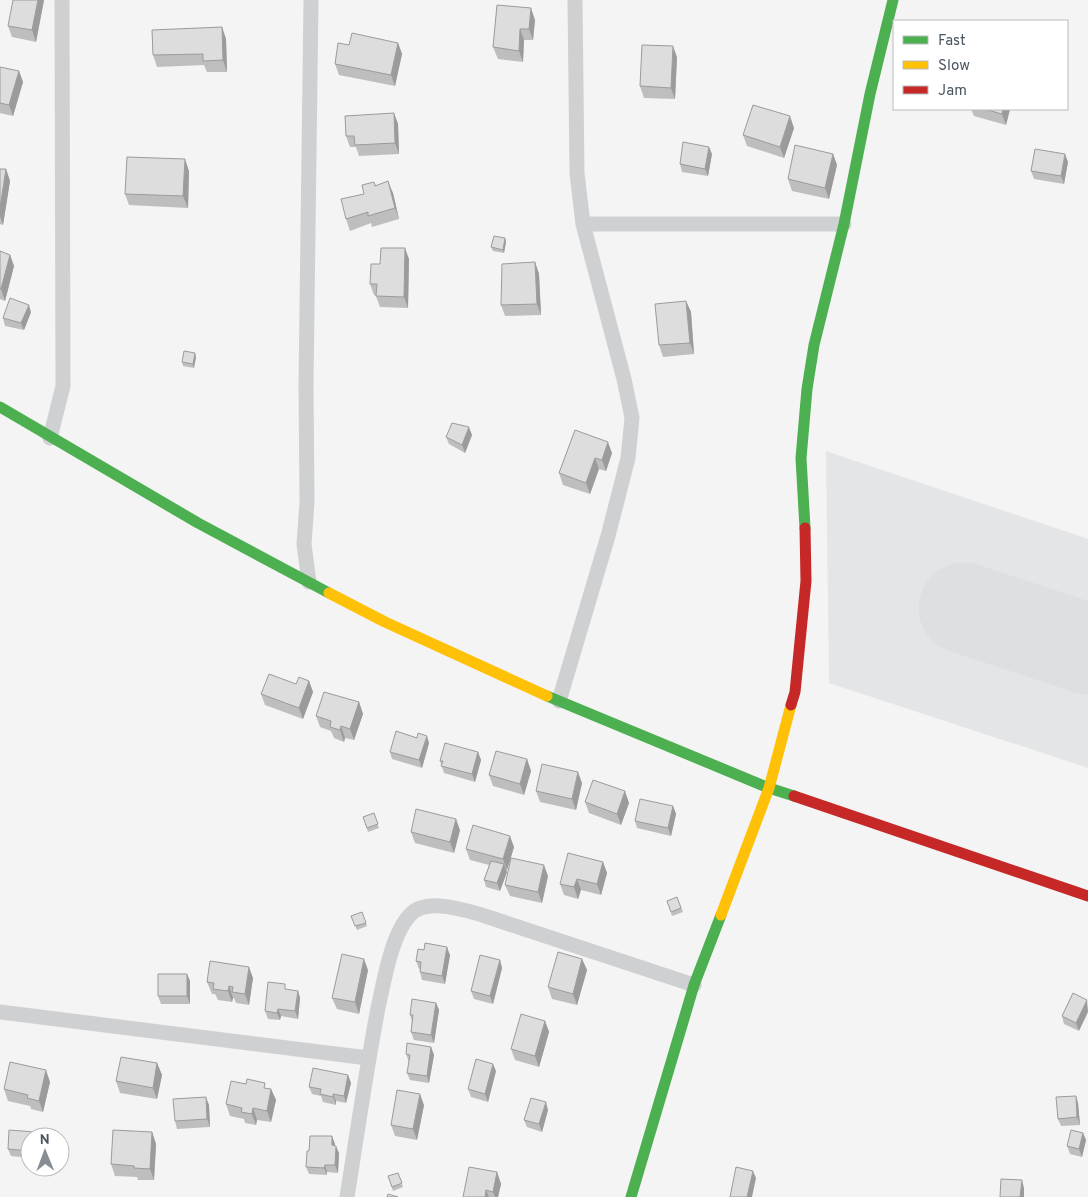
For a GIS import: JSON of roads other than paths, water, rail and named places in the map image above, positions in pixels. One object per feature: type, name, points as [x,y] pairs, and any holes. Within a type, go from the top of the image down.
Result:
[{"type":"street","points":[[50,438],[63,386],[62,0]]},
{"type":"street","points":[[309,582],[304,544],[307,502],[306,385],[311,0]]},
{"type":"street","points":[[559,701],[626,466],[632,418],[624,379],[583,224],[577,173],[575,0]]},
{"type":"street","points":[[630,1197],[694,985],[769,788],[795,692],[806,580],[805,515],[801,458],[807,389],[814,345],[844,224],[870,94],[893,0]]},
{"type":"street","points":[[583,224],[844,224]]},
{"type":"street","points":[[0,407],[198,523],[385,622],[559,701],[769,788],[1088,896]]},
{"type":"street","points":[[347,1197],[368,1058],[387,967],[398,934],[410,914],[426,906],[452,907],[479,914],[694,985]]},
{"type":"street","points":[[0,1012],[368,1058]]}]
